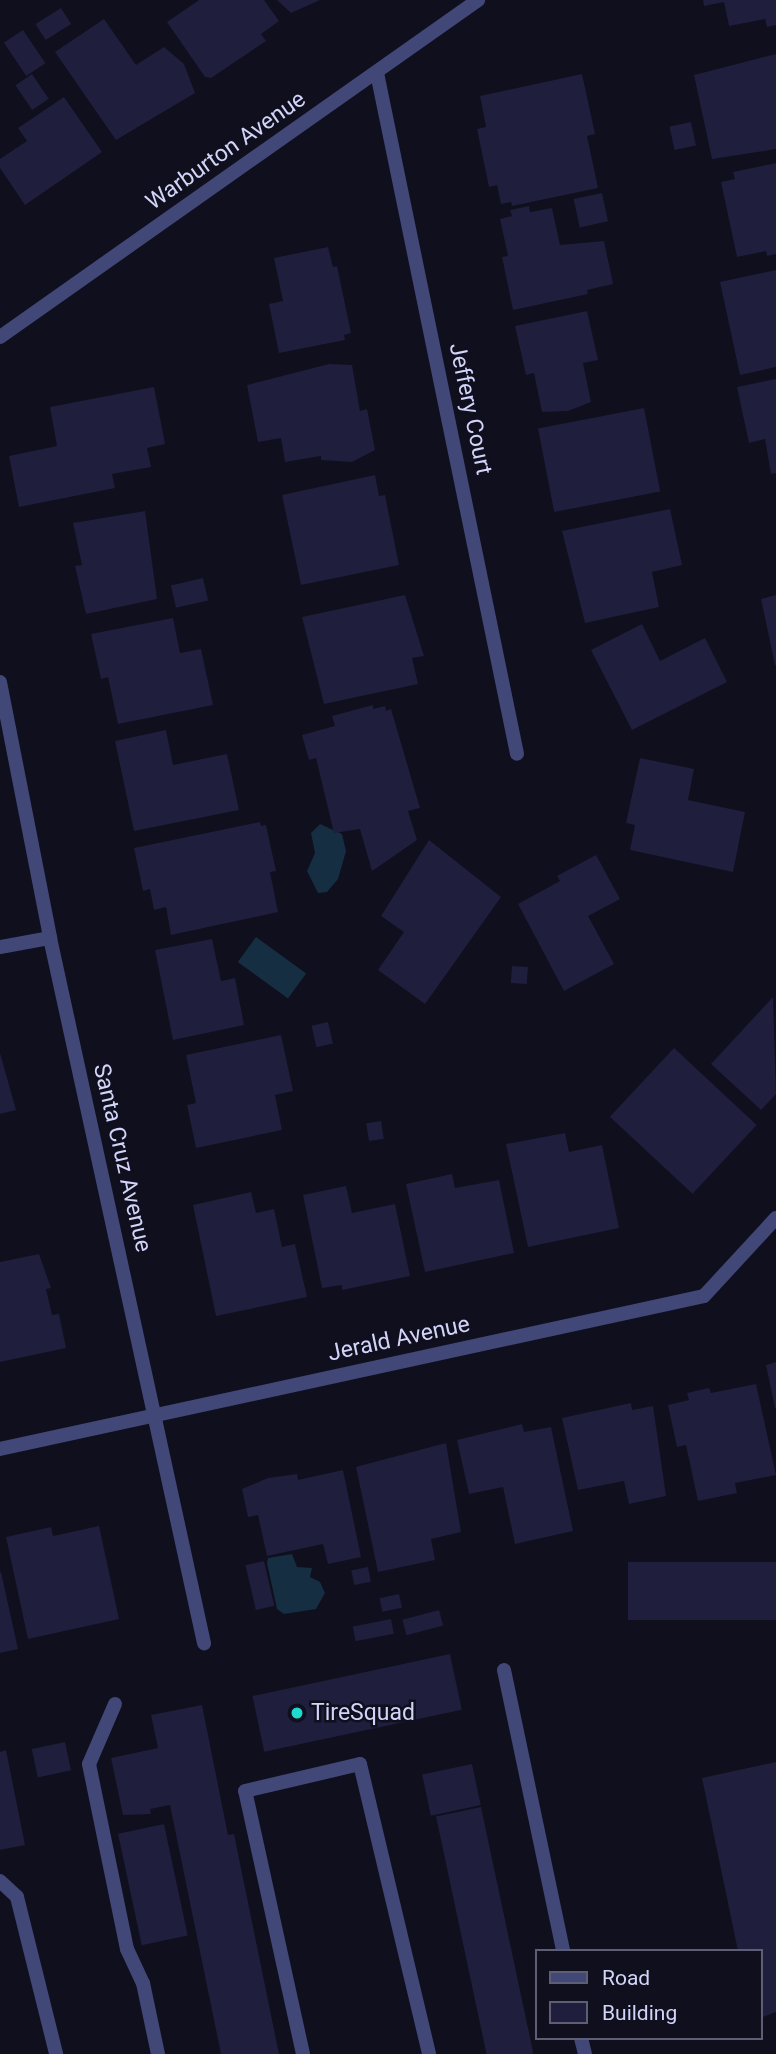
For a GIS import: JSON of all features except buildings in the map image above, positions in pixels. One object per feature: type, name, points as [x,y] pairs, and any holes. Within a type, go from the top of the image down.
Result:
[{"type":"street","name":"Warburton Avenue","points":[[0,337],[478,0]]},
{"type":"street","name":"Jeffery Court","points":[[377,73],[517,754]]},
{"type":"street","name":"Santa Cruz Avenue","points":[[0,682],[50,938],[157,1415],[204,1643]]},
{"type":"street","points":[[0,947],[50,938]]},
{"type":"street","name":"Jerald Avenue","points":[[0,1449],[704,1296],[776,1218]]},
{"type":"street","points":[[504,1670],[563,1949]]},
{"type":"street","points":[[115,1704],[89,1764],[127,1948],[143,1983],[159,2054]]},
{"type":"street","points":[[303,2054],[244,1791],[360,1764],[429,2054]]},
{"type":"street","points":[[0,1881],[17,1897],[56,2054]]},
{"type":"water","points":[[320,824],[342,834],[346,851],[338,879],[327,892],[318,893],[307,871],[315,853],[311,833]]},
{"type":"water","points":[[256,937],[306,973],[288,999],[238,962]]},
{"type":"water","points":[[292,1554],[297,1567],[312,1568],[310,1577],[320,1582],[325,1593],[316,1609],[284,1614],[277,1609],[267,1563],[268,1558]]},
{"type":"place","name":"TireSquad","points":[[297,1713]]}]
